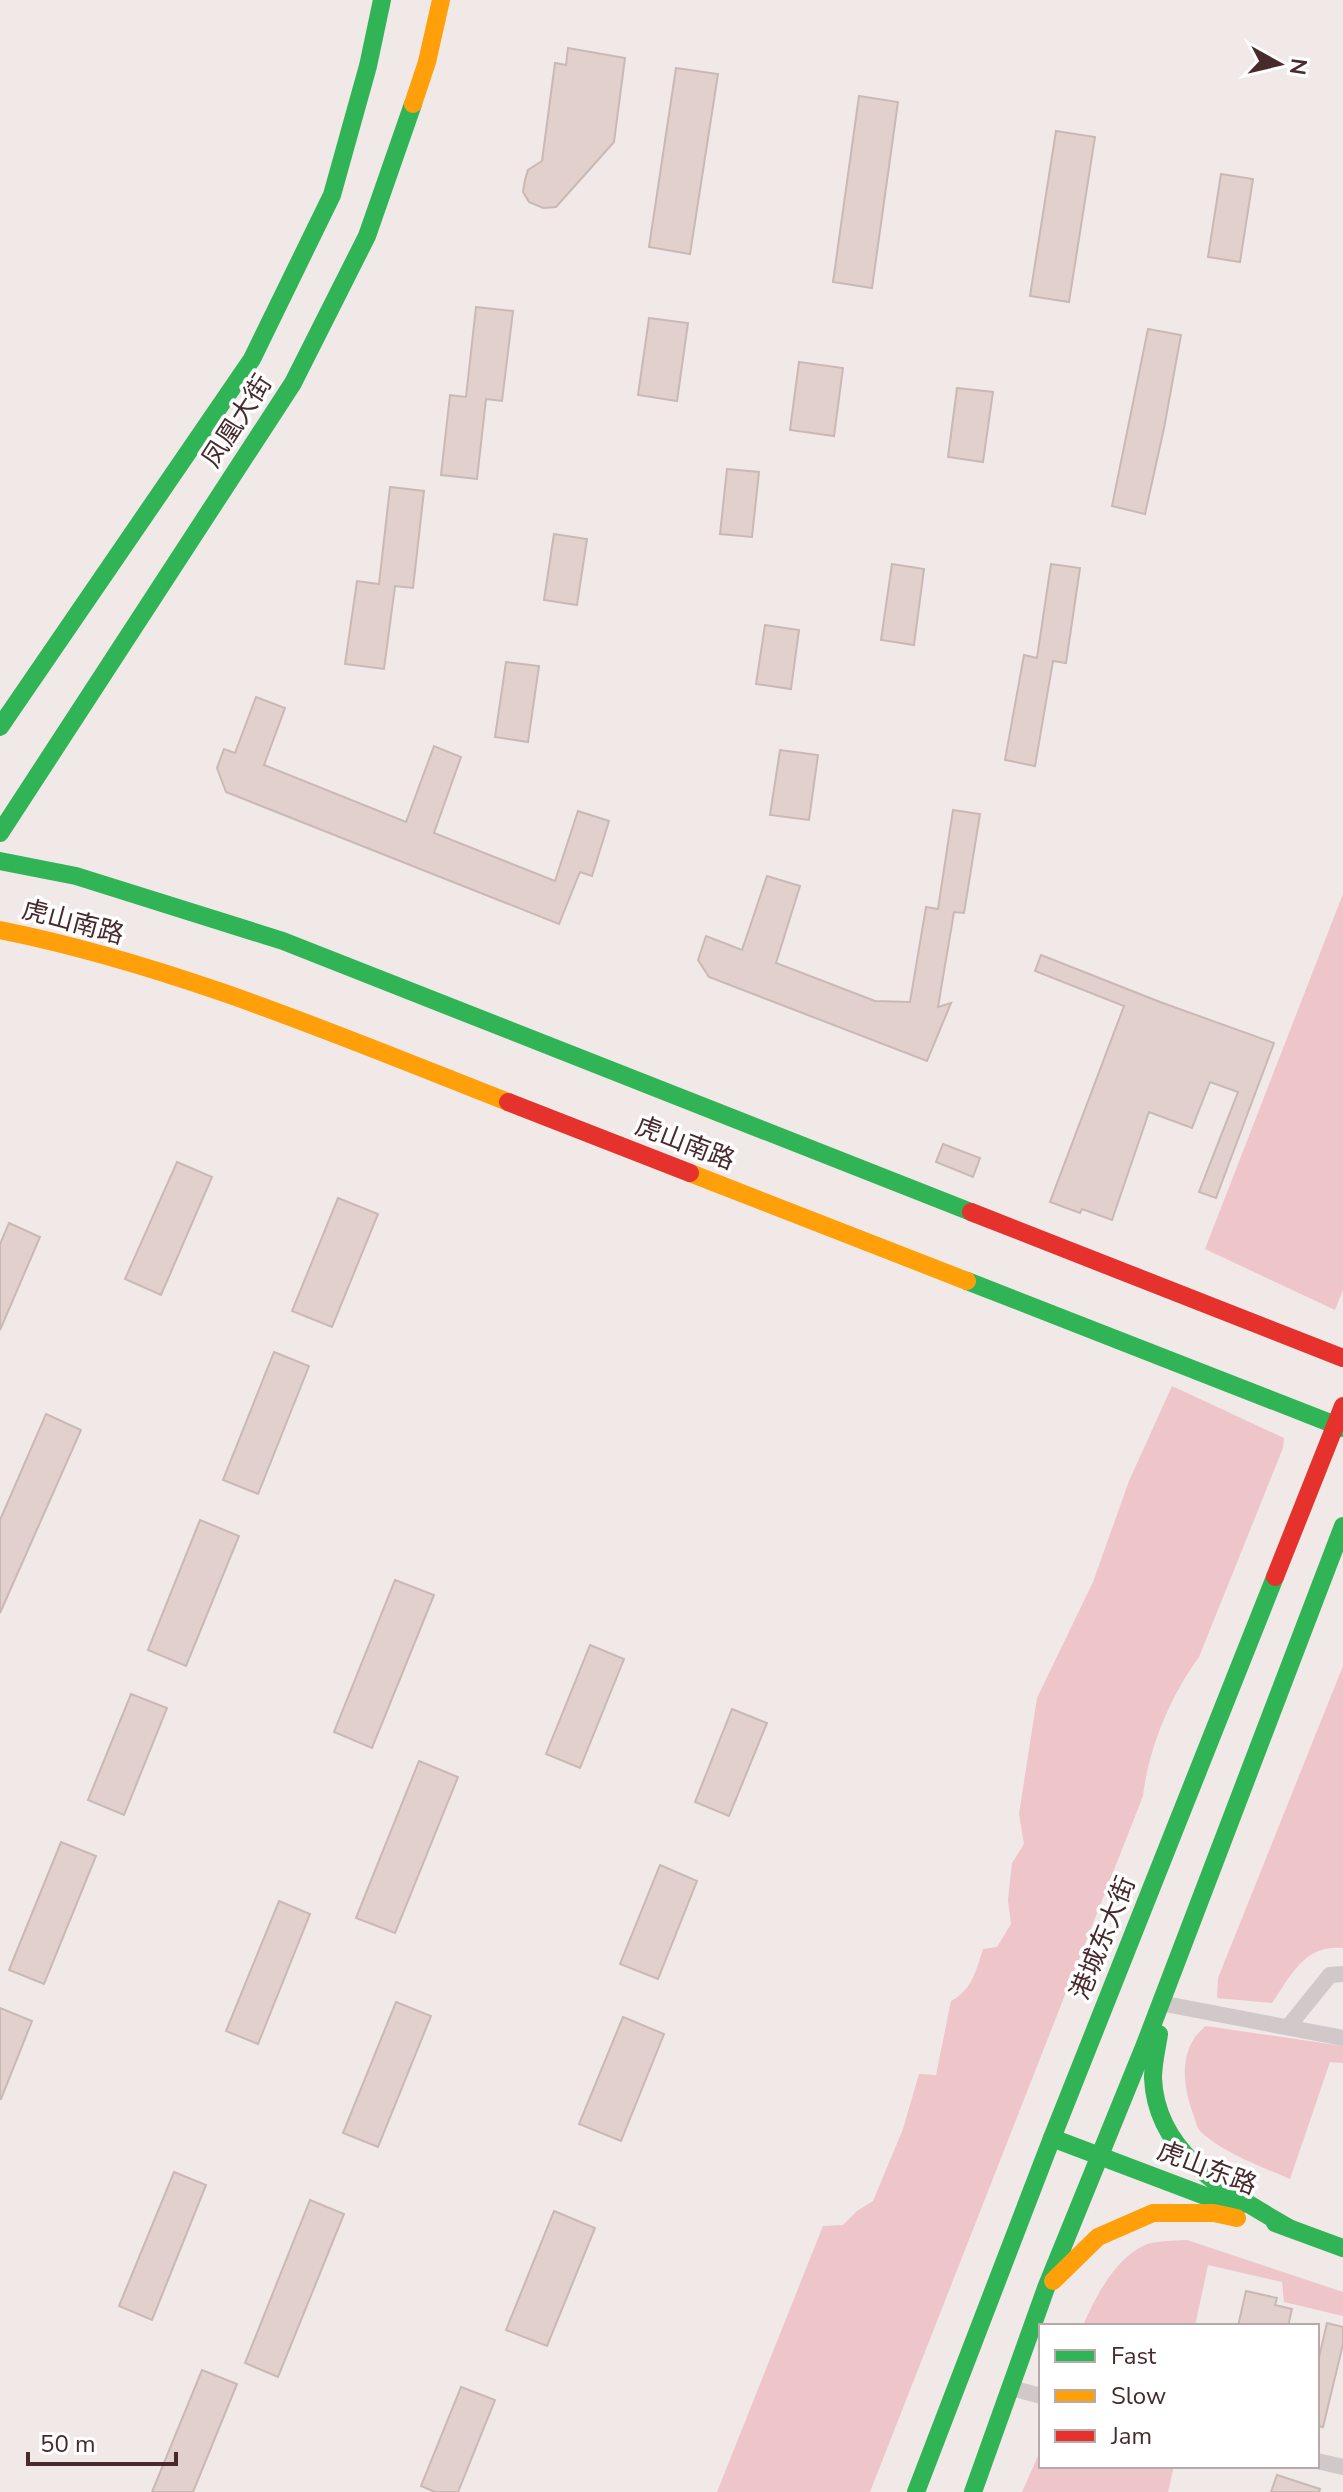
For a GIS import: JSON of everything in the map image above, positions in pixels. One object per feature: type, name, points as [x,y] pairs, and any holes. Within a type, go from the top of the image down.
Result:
[{"type":"main road","name":"凤凰大街","points":[[0,727],[252,359],[332,195],[368,66],[382,0]]},
{"type":"main road","name":"凤凰大街","points":[[0,833],[293,383],[367,236],[427,62],[441,0]]},
{"type":"main road","name":"虎山南路","points":[[0,861],[76,876],[283,941],[1343,1358]]},
{"type":"main road","name":"虎山南路","points":[[0,930],[60,942],[260,1005],[1339,1427]]},
{"type":"main road","name":"港城东大街","points":[[916,2492],[1052,2138],[1339,1427],[1343,1406]]},
{"type":"main road","points":[[973,2492],[1046,2288],[1162,2004],[1169,1978],[1343,1526]]},
{"type":"main road","points":[[1162,2004],[1153,2078],[1159,2118],[1186,2160],[1225,2189],[1289,2228]]},
{"type":"main road","name":"虎山东路","points":[[1052,2138],[1343,2248]]},
{"type":"main road","points":[[1046,2288],[1098,2237],[1153,2213],[1214,2213],[1289,2228]]},
{"type":"street","points":[[1288,2027],[1330,1975],[1343,1974]]},
{"type":"street","points":[[1162,2004],[1343,2038]]},
{"type":"street","points":[[1011,2388],[1039,2395]]},
{"type":"street","points":[[1319,2461],[1343,2467]]},
{"type":"shaded area","points":[[1343,894],[1343,1290],[1335,1310],[1205,1249]]},
{"type":"shaded area","points":[[1172,1386],[1284,1438],[1283,1448],[1199,1657],[1162,1723],[1150,1759],[1143,1796],[870,2492],[717,2492],[823,2226],[843,2225],[873,2201],[903,2129],[919,2074],[936,2075],[951,2001],[969,1986],[983,1949],[997,1947],[1011,1924],[1008,1900],[1012,1863],[1024,1844],[1019,1814],[1037,1698],[1093,1582],[1129,1481]]},
{"type":"shaded area","points":[[1343,1666],[1343,1948],[1330,1948],[1309,1956],[1293,1972],[1272,2003],[1217,1998],[1218,1978]]},
{"type":"shaded area","points":[[1206,2026],[1343,2046],[1343,2063],[1330,2062],[1290,2179],[1232,2153],[1199,2130],[1187,2092],[1185,2068],[1191,2045]]},
{"type":"shaded area","points":[[1187,2240],[1343,2292],[1343,2316],[1284,2302],[1282,2282],[1208,2265],[1195,2324],[1084,2324],[1107,2281],[1123,2260],[1143,2246]]},
{"type":"shaded area","points":[[1039,2454],[1039,2468],[1174,2468],[1168,2492],[1022,2492]]},
{"type":"building","points":[[568,48],[625,58],[614,142],[556,207],[543,208],[529,202],[523,192],[528,170],[542,161],[555,63],[566,65]]},
{"type":"building","points":[[676,68],[718,74],[690,254],[649,247]]},
{"type":"building","points":[[859,96],[898,102],[872,288],[833,282]]},
{"type":"building","points":[[1056,131],[1095,137],[1069,302],[1030,296]]},
{"type":"building","points":[[1221,174],[1253,179],[1240,262],[1208,257]]},
{"type":"building","points":[[476,307],[513,311],[502,401],[486,399],[477,479],[441,475],[450,395],[466,397]]},
{"type":"building","points":[[649,318],[688,323],[677,401],[638,395]]},
{"type":"building","points":[[1148,329],[1181,335],[1145,514],[1112,506]]},
{"type":"building","points":[[799,362],[843,368],[834,436],[790,430]]},
{"type":"building","points":[[957,388],[993,392],[983,462],[948,457]]},
{"type":"building","points":[[727,469],[759,472],[752,537],[720,534]]},
{"type":"building","points":[[390,487],[424,491],[413,588],[395,586],[384,669],[345,664],[357,581],[379,584]]},
{"type":"building","points":[[554,534],[587,539],[577,605],[544,600]]},
{"type":"building","points":[[892,564],[924,569],[914,645],[881,640]]},
{"type":"building","points":[[1051,564],[1080,568],[1066,663],[1053,661],[1035,766],[1005,760],[1024,655],[1037,658]]},
{"type":"building","points":[[765,625],[799,630],[791,689],[756,684]]},
{"type":"building","points":[[506,662],[539,666],[528,742],[495,737]]},
{"type":"building","points":[[256,697],[285,708],[264,765],[406,822],[434,746],[461,757],[434,833],[555,881],[578,811],[609,821],[592,876],[580,872],[559,924],[226,792],[217,768],[224,749],[235,753]]},
{"type":"building","points":[[780,750],[818,755],[809,820],[770,815]]},
{"type":"building","points":[[953,810],[980,814],[964,913],[954,912],[938,1007],[951,1003],[927,1061],[709,977],[698,960],[706,936],[742,950],[767,876],[800,886],[776,963],[875,1001],[910,1002],[926,907],[938,909]]},
{"type":"building","points":[[1041,955],[1274,1043],[1216,1198],[1199,1192],[1238,1092],[1210,1082],[1192,1128],[1149,1112],[1112,1220],[1050,1202],[1124,1006],[1035,971]]},
{"type":"building","points":[[943,1144],[980,1158],[973,1177],[936,1162]]},
{"type":"building","points":[[177,1162],[212,1177],[161,1295],[125,1279]]},
{"type":"building","points":[[338,1198],[378,1214],[332,1327],[292,1311]]},
{"type":"building","points":[[9,1223],[40,1237],[0,1330],[0,1244]]},
{"type":"building","points":[[274,1352],[309,1366],[258,1494],[223,1480]]},
{"type":"building","points":[[46,1414],[81,1430],[0,1613],[0,1520]]},
{"type":"building","points":[[200,1520],[239,1536],[186,1666],[148,1650]]},
{"type":"building","points":[[395,1580],[434,1595],[372,1748],[334,1732]]},
{"type":"building","points":[[590,1645],[624,1659],[580,1768],[546,1754]]},
{"type":"building","points":[[131,1694],[167,1708],[124,1815],[88,1800]]},
{"type":"building","points":[[732,1709],[767,1723],[729,1816],[695,1802]]},
{"type":"building","points":[[419,1761],[458,1777],[395,1933],[356,1918]]},
{"type":"building","points":[[61,1842],[96,1856],[44,1984],[9,1970]]},
{"type":"building","points":[[660,1865],[697,1881],[658,1979],[620,1964]]},
{"type":"building","points":[[279,1901],[310,1914],[258,2044],[226,2031]]},
{"type":"building","points":[[396,2002],[431,2016],[378,2147],[343,2133]]},
{"type":"building","points":[[0,2008],[32,2021],[1,2099],[0,2099]]},
{"type":"building","points":[[623,2017],[664,2034],[621,2141],[579,2124]]},
{"type":"building","points":[[174,2172],[206,2185],[152,2320],[119,2306]]},
{"type":"building","points":[[310,2200],[344,2214],[278,2377],[245,2363]]},
{"type":"building","points":[[554,2211],[595,2228],[547,2346],[506,2330]]},
{"type":"building","points":[[1246,2291],[1277,2298],[1275,2305],[1292,2309],[1288,2324],[1238,2324]]},
{"type":"building","points":[[1327,2323],[1343,2327],[1343,2344],[1323,2427],[1319,2426],[1319,2357]]},
{"type":"building","points":[[202,2370],[237,2384],[193,2492],[152,2492]]},
{"type":"building","points":[[461,2387],[495,2400],[458,2492],[435,2492],[421,2486]]},
{"type":"building","points":[[1277,2475],[1320,2489],[1319,2492],[1271,2492]]},
{"type":"traffic: fast","points":[[0,727],[252,359],[332,195],[368,66],[382,0]]},
{"type":"traffic: fast","points":[[0,833],[293,383],[367,236],[413,104]]},
{"type":"traffic: fast","points":[[0,861],[76,876],[283,941],[971,1212]]},
{"type":"traffic: fast","points":[[967,1281],[1343,1428]]},
{"type":"traffic: fast","points":[[973,2492],[1046,2288],[1144,2047],[1343,1526]]},
{"type":"traffic: fast","points":[[916,2492],[1052,2138],[1275,1577]]},
{"type":"traffic: fast","points":[[1159,2034],[1153,2078],[1157,2105],[1167,2129],[1182,2151],[1200,2169],[1243,2201],[1289,2228]]},
{"type":"traffic: fast","points":[[1052,2138],[1237,2208]]},
{"type":"traffic: fast","points":[[1275,2223],[1343,2248]]},
{"type":"traffic: slow","points":[[413,104],[427,62],[441,0]]},
{"type":"traffic: slow","points":[[0,930],[130,962],[194,983],[320,1028],[508,1102]]},
{"type":"traffic: slow","points":[[690,1173],[967,1281]]},
{"type":"traffic: slow","points":[[1053,2281],[1098,2237],[1153,2213],[1214,2213],[1237,2218]]},
{"type":"traffic: jam","points":[[508,1102],[690,1173]]},
{"type":"traffic: jam","points":[[971,1212],[1343,1358]]},
{"type":"traffic: jam","points":[[1275,1577],[1343,1406]]}]
